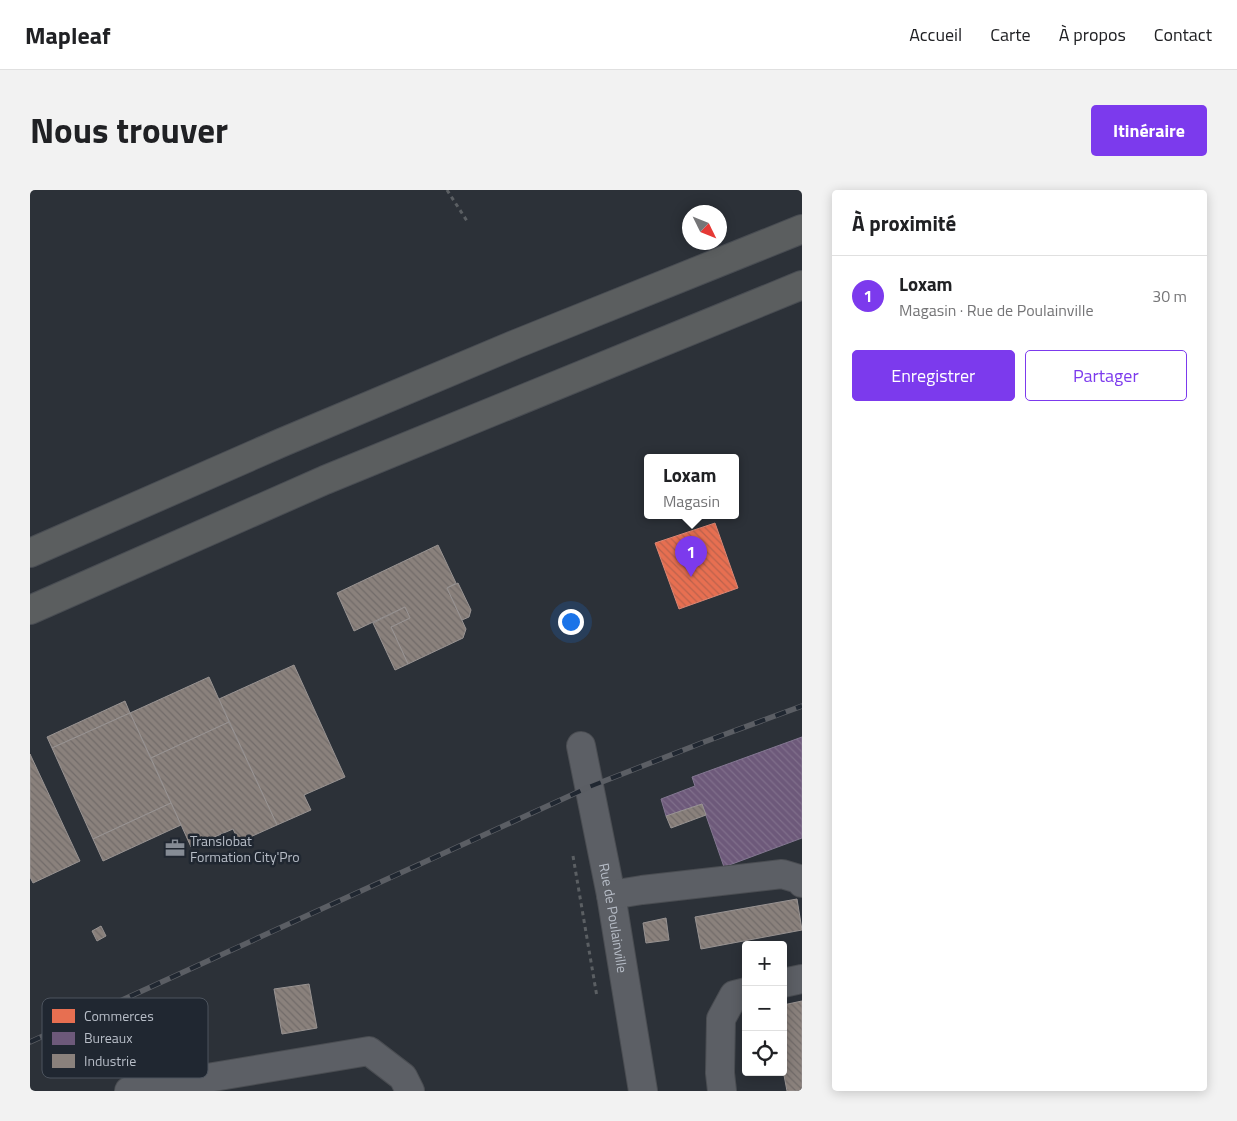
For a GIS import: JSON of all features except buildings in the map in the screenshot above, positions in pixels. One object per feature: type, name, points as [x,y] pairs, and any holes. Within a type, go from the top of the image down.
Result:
[{"type":"highway","points":[[30,553],[292,438],[525,340],[802,228]]},
{"type":"highway","points":[[30,610],[325,480],[802,285]]},
{"type":"street","name":"Rue de Poulainville","points":[[581,746],[611,895],[643,1091]]},
{"type":"street","points":[[611,895],[782,874],[802,882]]},
{"type":"street","points":[[787,982],[802,979]]},
{"type":"street","points":[[722,1091],[720,1073],[721,1018],[734,995],[742,993]]},
{"type":"street","points":[[208,1078],[369,1051],[403,1077],[410,1091]]},
{"type":"street","points":[[129,1091],[207,1078]]},
{"type":"path","points":[[447,190],[467,221]]},
{"type":"railway","points":[[126,998],[589,787],[802,706]]},
{"type":"railway","points":[[30,1042],[42,1037]]},
{"type":"place","name":"Loxam","points":[[691,577]]},
{"type":"place","name":"Translobat Formation City'Pro","points":[[175,848]]}]
